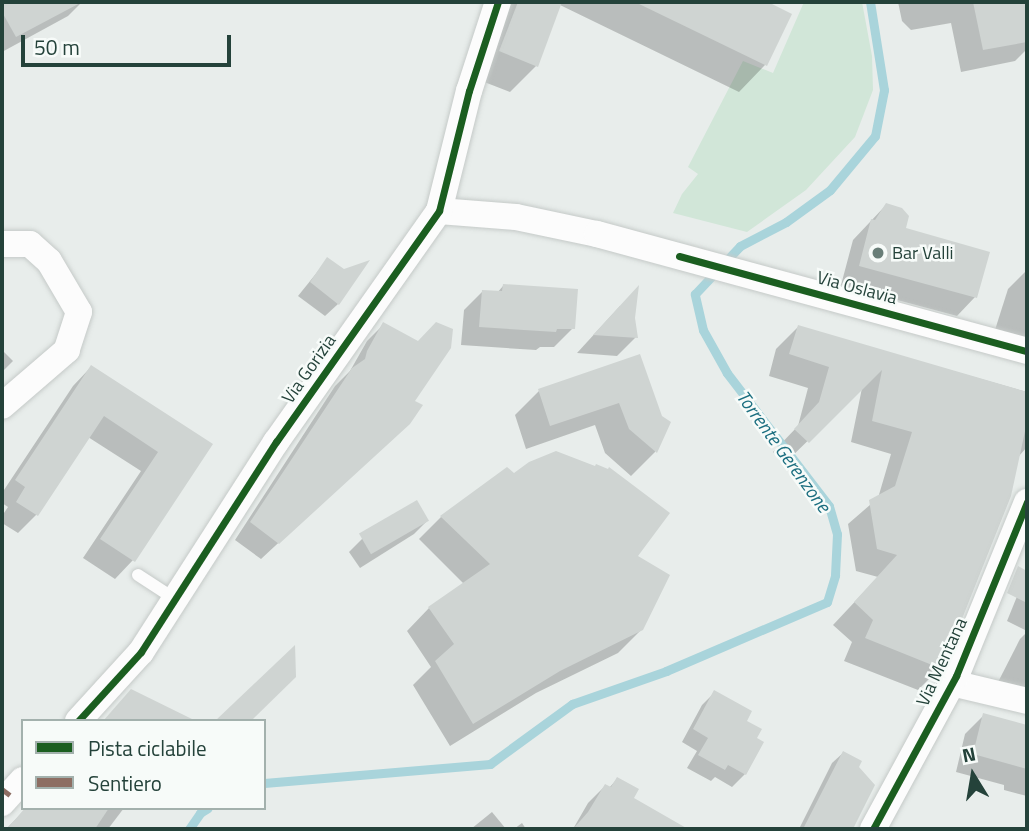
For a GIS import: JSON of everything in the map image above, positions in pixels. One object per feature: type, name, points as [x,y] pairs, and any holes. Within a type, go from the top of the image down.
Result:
[{"type":"street","name":"Via Gorizia","points":[[80,719],[141,652],[276,442],[439,211],[469,91],[498,2]]},
{"type":"street","name":"Via Oslavia","points":[[439,211],[516,217],[597,234],[1027,351]]},
{"type":"street","points":[[2,244],[30,244],[40,252],[62,278],[79,312],[67,350],[2,406]]},
{"type":"street","name":"Via Mentana","points":[[873,829],[952,683],[1027,502]]},
{"type":"street","points":[[952,683],[1027,701]]},
{"type":"street","points":[[2,803],[21,782]]},
{"type":"lane","points":[[138,575],[175,599]]},
{"type":"green space","points":[[804,2],[862,2],[872,56],[873,90],[855,137],[806,190],[747,232],[673,213],[682,194],[698,174],[688,167],[743,61],[773,73]]},
{"type":"building","points":[[2,2],[82,2],[16,37],[2,12]]},
{"type":"building","points":[[518,2],[562,2],[538,67],[499,51]]},
{"type":"building","points":[[635,2],[768,2],[792,14],[767,66]]},
{"type":"building","points":[[973,2],[1027,2],[1027,42],[983,50]]},
{"type":"building","points":[[886,203],[902,208],[909,216],[906,228],[990,252],[977,298],[859,266],[871,219],[875,220]]},
{"type":"building","points":[[327,257],[344,269],[370,260],[339,305],[310,282]]},
{"type":"building","points":[[503,284],[578,289],[575,329],[557,329],[556,332],[479,327],[482,290],[502,291]]},
{"type":"building","points":[[639,285],[635,318],[638,338],[593,335]]},
{"type":"building","points":[[383,322],[418,341],[436,322],[453,329],[451,348],[415,401],[423,405],[410,424],[279,544],[250,522],[352,368],[365,359]]},
{"type":"building","points":[[798,325],[1027,392],[1027,422],[1011,496],[942,669],[865,638],[873,620],[854,602],[897,555],[877,549],[869,500],[895,486],[912,432],[872,421],[882,370],[809,443],[794,429],[819,402],[829,367],[789,354]]},
{"type":"building","points":[[640,354],[662,416],[671,422],[657,453],[629,429],[619,403],[550,426],[538,389]]},
{"type":"building","points":[[91,365],[213,444],[135,562],[100,539],[158,452],[104,416],[38,516],[16,502],[25,487],[15,480]]},
{"type":"building","points":[[556,451],[595,466],[609,467],[670,513],[638,556],[670,575],[643,630],[560,671],[473,724],[435,661],[454,644],[428,607],[490,564],[440,516],[507,467],[514,473],[529,462]]},
{"type":"building","points":[[417,500],[429,521],[371,554],[359,534]]},
{"type":"building","points":[[1018,566],[1027,571],[1027,603],[1007,593]]},
{"type":"building","points":[[295,645],[296,677],[253,719],[217,719]]},
{"type":"building","points":[[131,689],[192,719],[105,719]]},
{"type":"building","points":[[714,690],[752,711],[747,721],[762,729],[757,738],[764,742],[746,775],[728,765],[725,770],[698,755],[708,738],[693,729]]},
{"type":"building","points":[[983,713],[1027,725],[1027,769],[973,754]]},
{"type":"building","points":[[843,751],[862,761],[859,767],[875,785],[853,829],[803,829]]},
{"type":"building","points":[[617,777],[639,789],[634,798],[688,829],[573,829],[588,812],[605,784],[611,787]]},
{"type":"building","points":[[23,810],[108,810],[95,829],[7,829]]},
{"type":"waterway","name":"Torrente Gerenzone","points":[[266,783],[490,764],[572,704],[666,671],[827,602],[835,575],[837,534],[829,506],[727,373],[703,330],[695,294],[740,246],[786,222],[830,190],[875,136],[884,90],[870,2]]},
{"type":"waterway","name":"Torrente Gerenzone","points":[[189,829],[205,810]]},
{"type":"marked path","points":[[2,789],[10,795]]},
{"type":"cycle path","points":[[80,719],[141,652],[276,442],[439,211],[469,91],[498,2]]},
{"type":"cycle path","points":[[679,256],[1027,351]]},
{"type":"cycle path","points":[[873,829],[956,676],[1027,502]]},
{"type":"place","name":"Bar Valli","points":[[878,253]]}]
